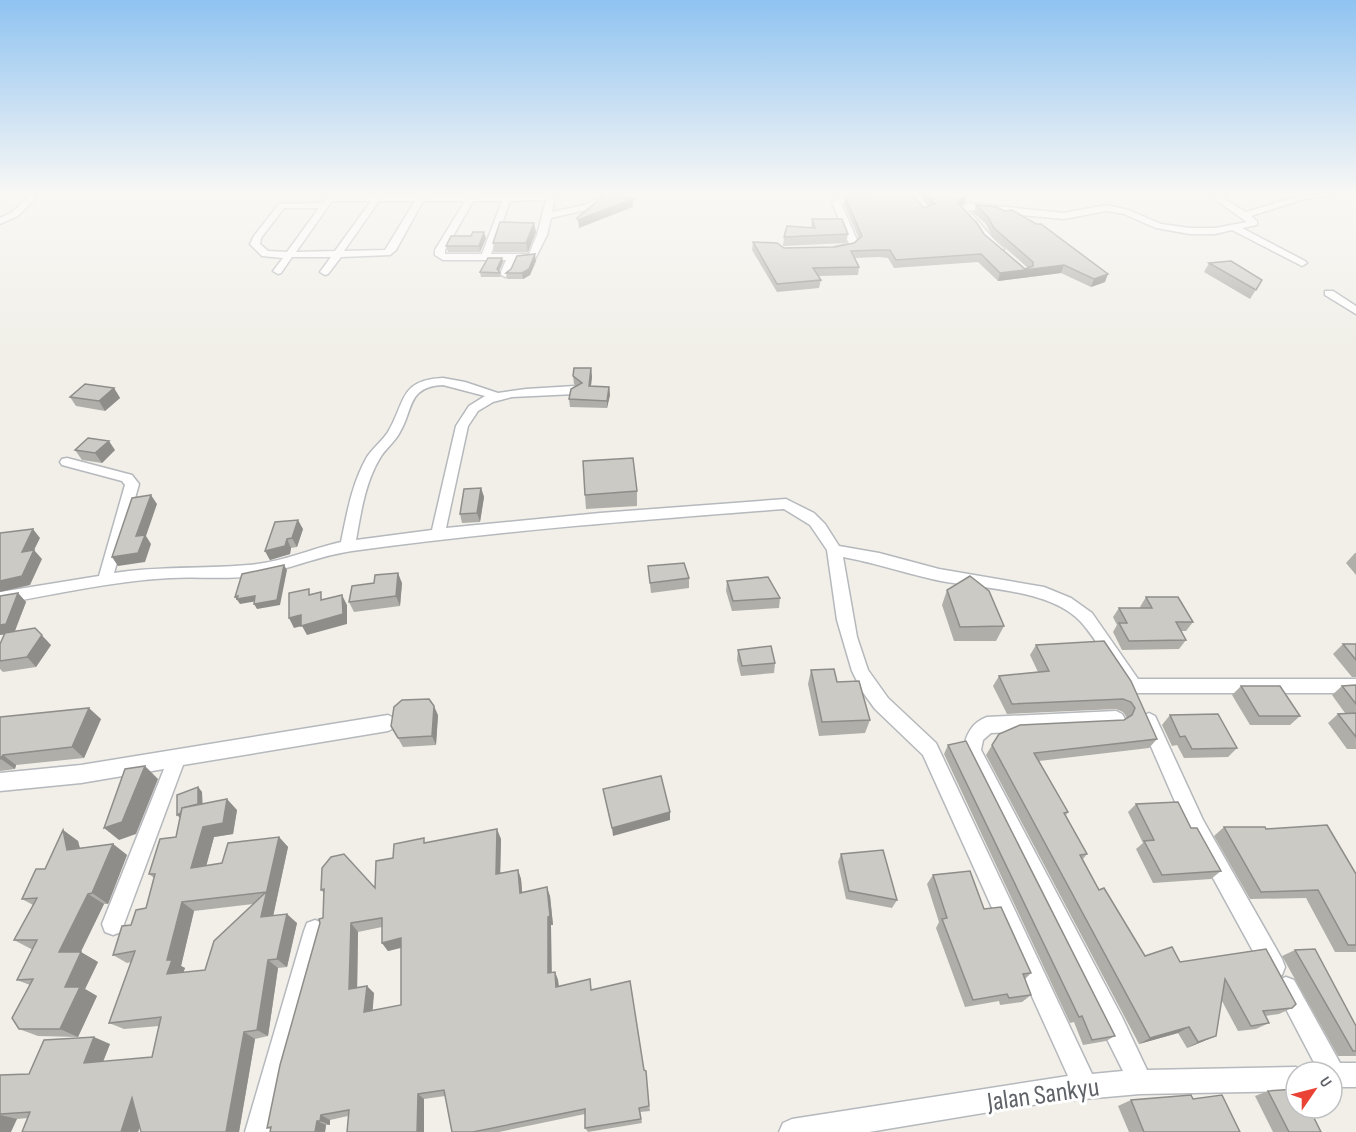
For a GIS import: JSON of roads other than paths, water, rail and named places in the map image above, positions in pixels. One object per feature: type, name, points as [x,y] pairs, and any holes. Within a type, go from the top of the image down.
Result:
[{"type":"street","points":[[258,247],[265,254],[335,255],[387,253],[393,247]]},
{"type":"street","points":[[278,271],[295,247]]},
{"type":"street","points":[[325,272],[341,247]]},
{"type":"street","points":[[442,247],[440,255],[530,257],[535,255],[538,247]]},
{"type":"street","points":[[486,256],[489,247]]},
{"type":"street","points":[[825,249],[850,247]]},
{"type":"street","points":[[996,247],[1009,258]]},
{"type":"street","points":[[1271,247],[1302,263]]},
{"type":"street","points":[[505,274],[512,257]]},
{"type":"street","points":[[1329,293],[1356,311]]},
{"type":"street","points":[[348,546],[359,495],[374,457],[396,430],[407,398],[415,388],[436,382],[454,383],[496,396]]},
{"type":"street","points":[[438,534],[462,426],[468,414],[479,403],[496,396],[575,390]]},
{"type":"street","points":[[67,462],[127,478],[132,484],[105,580]]},
{"type":"street","points":[[0,598],[105,580],[171,572],[248,571],[275,567],[320,552],[348,546],[438,534],[600,518],[786,504],[804,511],[820,525],[834,550],[851,636],[868,686],[930,749],[1086,1088]]},
{"type":"street","points":[[834,550],[879,558],[939,575],[1044,593],[1065,602],[1086,616],[1133,686],[1196,827],[1329,1060]]},
{"type":"street","points":[[1133,686],[1356,686]]},
{"type":"street","points":[[1116,719],[987,725],[975,736],[972,751],[1114,1025],[1140,1082]]},
{"type":"street","points":[[0,782],[81,774],[388,723]]},
{"type":"street","points":[[113,924],[177,758]]},
{"type":"street","points":[[258,1132],[315,931]]},
{"type":"street","name":"Jalan Sankyu","points":[[792,1132],[1050,1090],[1140,1082],[1284,1079]]}]
